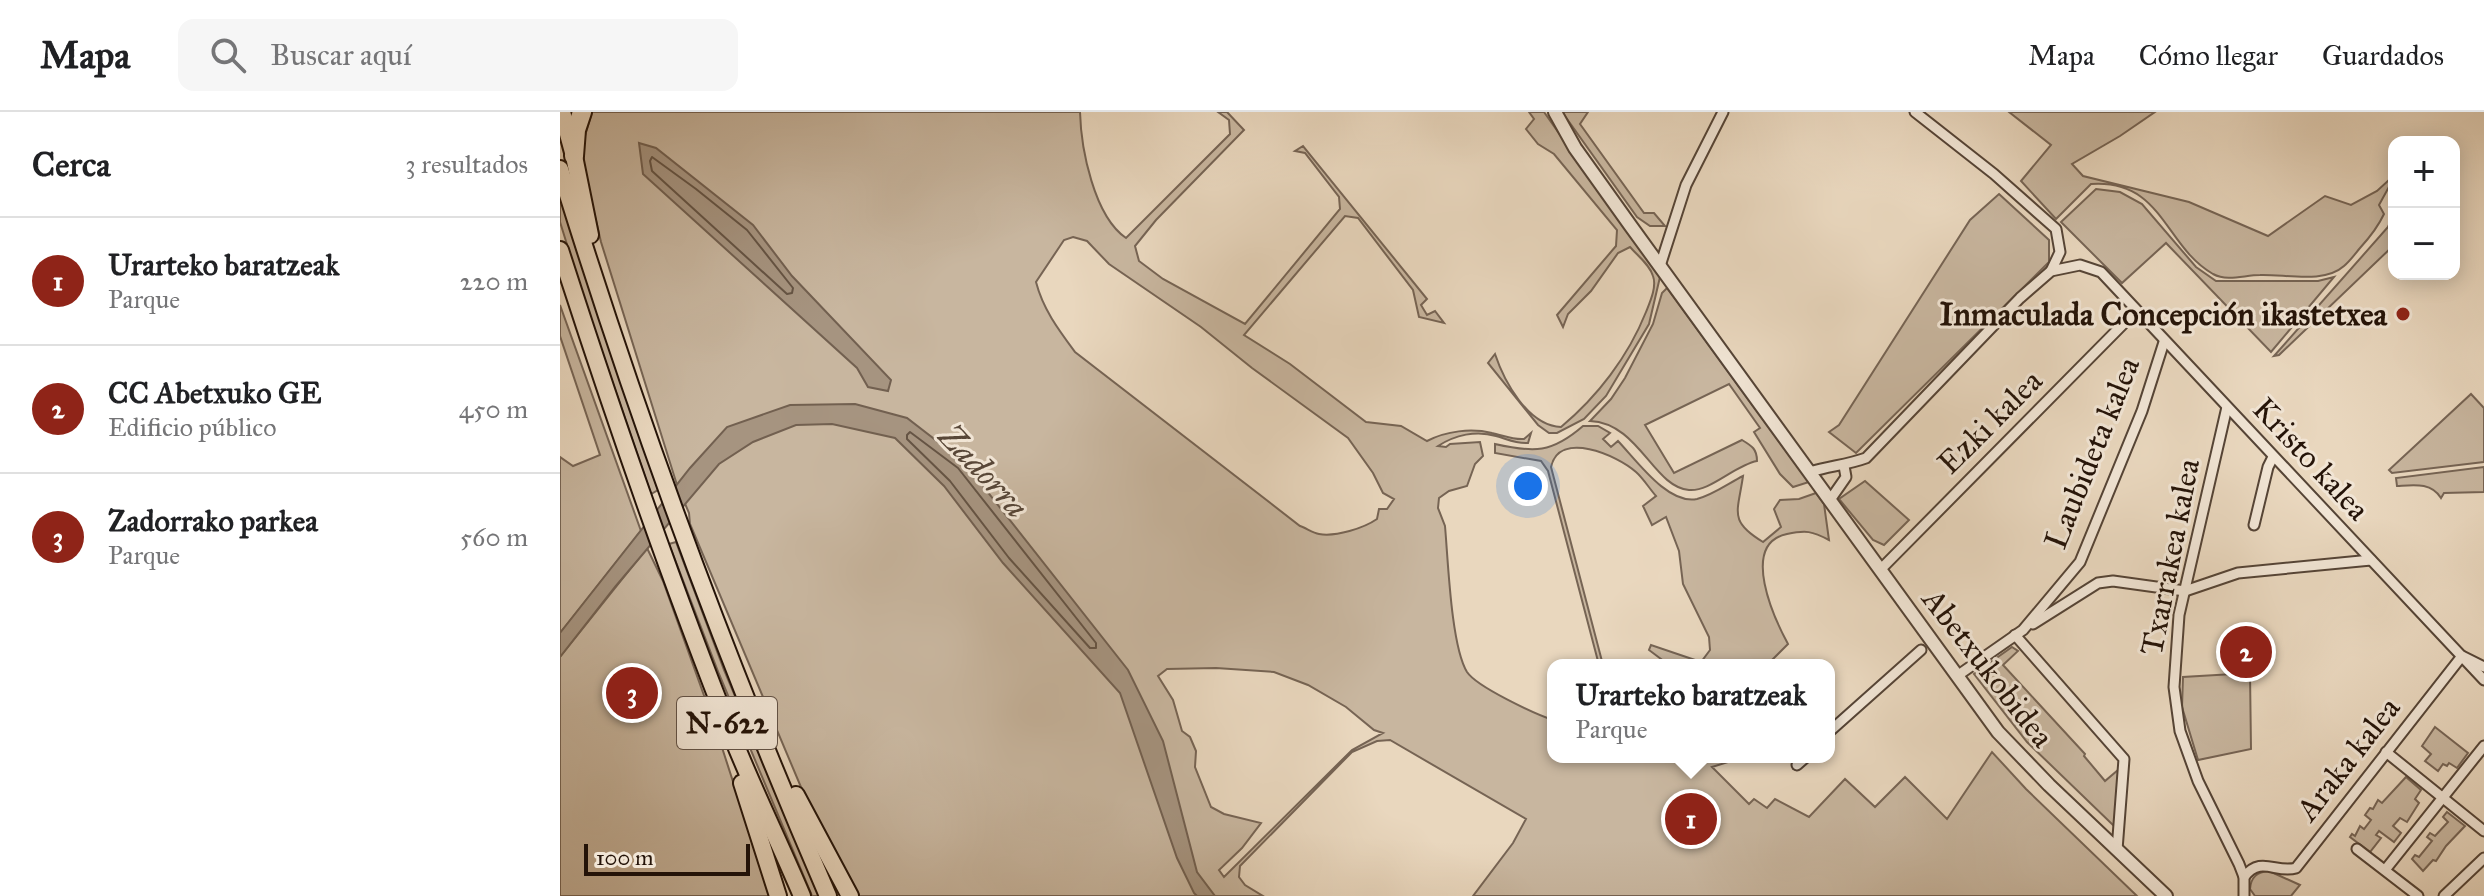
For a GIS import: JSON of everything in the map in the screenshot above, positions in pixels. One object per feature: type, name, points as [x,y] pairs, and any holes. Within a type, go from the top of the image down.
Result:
[{"type":"highway","points":[[562,112],[567,162]]},
{"type":"highway","points":[[567,162],[582,112]]},
{"type":"highway","name":"N-622","points":[[567,162],[600,299],[663,483],[767,753],[828,896]]},
{"type":"highway","name":"N-622","points":[[560,250],[645,504],[734,742],[802,896]]},
{"type":"highway","points":[[734,742],[739,774],[778,896]]},
{"type":"highway","points":[[767,753],[785,774],[850,896]]},
{"type":"street","name":"Abetxukobidea","points":[[1555,112],[1575,148],[1980,709],[2019,756],[2160,893]]},
{"type":"street","points":[[1660,266],[1686,185],[1723,112]]},
{"type":"street","points":[[1810,472],[1832,465],[1844,466],[1866,458],[2020,298],[2051,271],[2060,252],[2056,229],[1994,174],[1915,112]]},
{"type":"street","name":"Kristo kalea","points":[[2051,271],[2080,265],[2101,272],[2484,680]]},
{"type":"street","name":"Ezki kalea","points":[[1881,569],[2136,311]]},
{"type":"street","name":"Laubideta kalea","points":[[1957,676],[2019,632],[2080,562],[2142,411],[2164,342]]},
{"type":"street","name":"Txarrakea kalea","points":[[2227,407],[2179,615],[2174,687],[2180,731],[2198,781],[2244,877],[2244,896]]},
{"type":"street","points":[[2254,525],[2273,457]]},
{"type":"street","points":[[1830,500],[1846,477],[1844,466]]},
{"type":"street","points":[[2117,850],[2124,759],[2019,632],[2098,583],[2113,581],[2185,591],[2238,573],[2371,560]]},
{"type":"street","points":[[1835,727],[1921,650]]},
{"type":"street","points":[[2462,656],[2484,667]]},
{"type":"street","name":"Araka kalea","points":[[2244,877],[2258,866],[2296,868],[2462,656]]},
{"type":"street","points":[[2385,870],[2483,750]]},
{"type":"street","points":[[2386,752],[2484,831]]},
{"type":"street","points":[[2357,849],[2418,896]]},
{"type":"street","points":[[2444,896],[2484,858]]},
{"type":"shaded area","points":[[592,112],[1080,112],[1091,181],[1105,214],[1126,238],[1230,134],[1229,120],[1218,112],[1227,112],[1244,130],[1156,220],[1135,246],[1139,261],[1163,279],[1245,324],[1340,209],[1339,197],[1305,153],[1295,151],[1303,146],[1427,299],[1421,305],[1427,315],[1435,311],[1444,323],[1419,317],[1413,290],[1358,218],[1345,216],[1244,335],[1290,364],[1366,422],[1401,426],[1427,441],[1467,431],[1484,431],[1520,439],[1531,433],[1528,443],[1488,434],[1473,434],[1459,436],[1438,446],[1480,442],[1483,456],[1475,464],[1467,486],[1449,491],[1439,498],[1438,508],[1445,526],[1457,643],[1467,672],[1494,692],[1547,717],[1547,763],[1725,763],[1712,767],[1749,804],[1754,799],[1767,808],[1775,799],[1809,817],[1845,779],[1875,807],[1905,777],[1947,819],[1992,752],[2137,896],[1473,896],[1513,843],[1526,819],[1390,740],[1377,741],[1352,752],[1240,866],[1239,877],[1245,885],[1263,896],[859,896],[806,799],[690,524],[601,242],[583,166],[582,146]],"holes":[[[1073,237],[1087,241],[1109,264],[1201,327],[1348,438],[1383,493],[1394,499],[1387,509],[1379,509],[1377,519],[1341,533],[1319,534],[1300,526],[1075,352],[1047,310],[1036,282],[1064,240]],[[1167,669],[1274,672],[1308,685],[1383,733],[1352,750],[1224,877],[1219,870],[1242,848],[1261,823],[1224,814],[1211,807],[1195,767],[1196,751],[1190,737],[1182,731],[1173,700],[1158,676]]]},
{"type":"shaded area","points":[[1529,112],[1544,112],[1660,277],[1649,324],[1606,396],[1584,419],[1557,433],[1549,433],[1538,425],[1488,363],[1495,354],[1504,377],[1528,411],[1549,425],[1561,427],[1587,403],[1621,360],[1639,329],[1654,280],[1649,268],[1630,247],[1618,253],[1591,291],[1568,314],[1563,327],[1557,315],[1616,246],[1617,230],[1554,154],[1538,144],[1526,129],[1534,119]]},
{"type":"shaded area","points":[[1562,112],[1588,112],[1580,124],[1644,213],[1654,213],[1665,226],[1650,226],[1637,217]]},
{"type":"shaded area","points":[[2009,112],[2155,112],[2072,164],[2083,176],[2189,202],[2268,236],[2325,196],[2351,205],[2377,191],[2388,181],[2388,189],[2379,205],[2384,214],[2367,240],[2336,272],[2304,277],[2219,276],[2197,262],[2148,203],[2134,192],[2115,185],[2091,184],[2056,219],[2021,181],[2051,145]]},
{"type":"shaded area","points":[[2096,189],[2120,192],[2142,204],[2196,267],[2216,281],[2318,281],[2334,277],[2271,352],[2166,243],[2122,283],[2061,222]]},
{"type":"shaded area","points":[[1999,194],[2049,240],[2049,262],[1856,453],[1829,432],[1839,425],[1970,220]]},
{"type":"shaded area","points":[[560,196],[658,490],[651,494],[560,222]]},
{"type":"shaded area","points":[[2388,227],[2388,251],[2279,355],[2274,356]]},
{"type":"shaded area","points":[[1667,288],[1809,482],[1793,487],[1780,474],[1754,432],[1760,428],[1729,384],[1645,425],[1674,473],[1742,440],[1753,448],[1757,461],[1705,487],[1689,490],[1676,486],[1621,432],[1607,424],[1590,421],[1625,378],[1653,324],[1662,293]]},
{"type":"shaded area","points":[[560,305],[641,531],[560,633],[560,457],[573,466],[600,455],[560,336]]},
{"type":"shaded area","points":[[2471,394],[2484,408],[2484,462],[2392,473],[2389,470]]},
{"type":"shaded area","points":[[1583,426],[1598,426],[1610,433],[1603,439],[1611,447],[1618,441],[1664,489],[1686,499],[1703,497],[1743,476],[1738,515],[1744,528],[1763,542],[1781,527],[1774,509],[1780,500],[1799,499],[1816,493],[1824,504],[1829,540],[1809,532],[1787,534],[1773,541],[1765,552],[1763,567],[1769,601],[1788,644],[1773,659],[1703,659],[1710,650],[1709,637],[1683,584],[1679,551],[1666,517],[1652,525],[1643,506],[1656,496],[1639,474],[1627,465],[1603,453],[1576,448],[1556,456],[1551,467],[1601,659],[1597,659],[1548,471],[1541,461],[1495,453],[1495,444],[1521,449],[1542,448],[1572,435]]},
{"type":"shaded area","points":[[2484,467],[2484,492],[2444,493],[2441,498],[2427,487],[2397,486],[2396,478]]},
{"type":"shaded area","points":[[1865,481],[1909,520],[1884,545],[1873,540],[1839,499]]},
{"type":"shaded area","points":[[676,542],[724,670],[819,896],[812,896],[719,674],[669,544]]},
{"type":"shaded area","points":[[647,548],[663,581],[716,729],[770,896],[560,896],[560,657]]},
{"type":"shaded area","points":[[1651,645],[1692,659],[1661,659],[1649,650]]},
{"type":"shaded area","points":[[2012,647],[2018,651],[2003,665],[2085,754],[2105,781],[2118,770],[2114,826],[2027,742],[1974,674]]},
{"type":"shaded area","points":[[2250,673],[2251,749],[2198,760],[2182,707],[2183,677]]},
{"type":"shaded area","points":[[2435,727],[2468,753],[2457,768],[2449,763],[2447,766],[2443,764],[2438,771],[2425,761],[2431,754],[2422,746]]},
{"type":"shaded area","points":[[2406,777],[2421,790],[2415,799],[2419,803],[2407,822],[2400,818],[2393,826],[2401,833],[2394,842],[2379,831],[2376,835],[2381,838],[2370,852],[2350,837],[2352,834],[2355,836],[2360,826],[2364,829],[2371,820],[2365,815],[2370,808],[2373,809],[2378,800],[2382,803]]},
{"type":"shaded area","points":[[2447,812],[2465,826],[2436,861],[2433,860],[2423,871],[2412,859],[2415,855],[2419,857],[2432,841],[2427,837],[2430,833],[2435,836],[2448,822],[2443,817]]},
{"type":"shaded area","points":[[2269,871],[2300,885],[2291,896],[2255,896],[2250,889],[2253,878]]},
{"type":"water","points":[[639,143],[656,148],[753,225],[792,276],[891,380],[888,391],[868,387],[857,368],[643,174]]},
{"type":"water","points":[[855,404],[907,418],[964,462],[1128,670],[1163,741],[1197,872],[1215,896],[1197,896],[1194,893],[1177,858],[1120,693],[1003,563],[944,486],[895,438],[832,424],[796,425],[753,442],[719,464],[560,657],[560,633],[690,468],[727,427],[790,405]]},
{"type":"place","name":"Inmaculada Concepción ikastetxea","points":[[2403,314]]},
{"type":"place","name":"CC Abetxuko GE","points":[[2246,652]]},
{"type":"place","name":"Zadorrako parkea","points":[[632,693]]},
{"type":"place","name":"Urarteko baratzeak","points":[[1691,819]]},
{"type":"water label","name":"Zadorra","points":[[984,471]]}]
